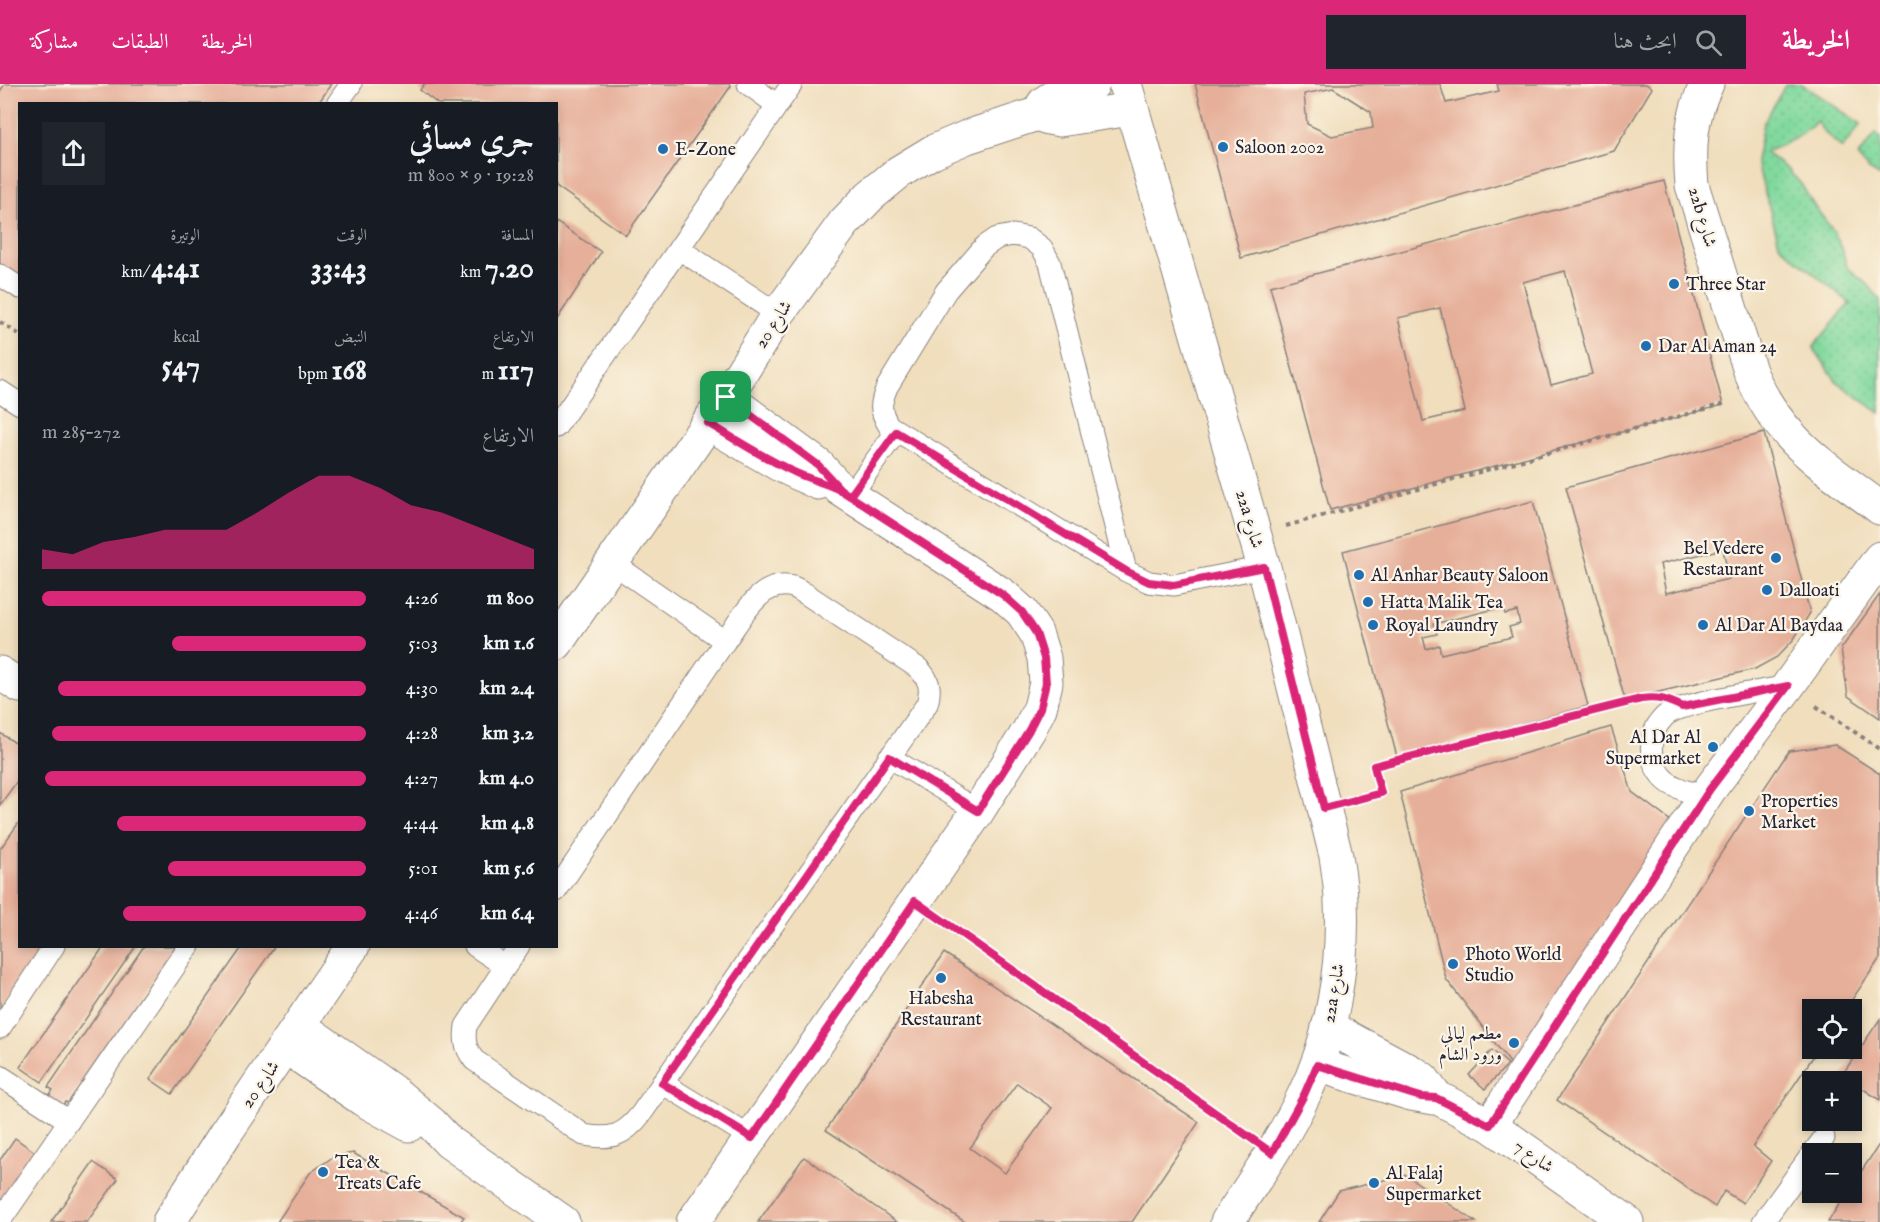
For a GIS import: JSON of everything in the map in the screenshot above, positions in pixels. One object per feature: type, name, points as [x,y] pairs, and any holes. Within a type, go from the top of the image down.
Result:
[{"type":"street","name":"شارع 20","points":[[1037,114],[1044,103],[1065,89],[1093,84]]},
{"type":"street","name":"22b شارع","points":[[1707,84],[1696,111],[1691,135],[1692,185],[1759,394],[1772,415],[1802,449],[1880,508]]},
{"type":"street","name":"شارع 20","points":[[558,641],[717,410],[778,314],[844,223],[870,196],[899,172],[932,152],[958,141],[1037,114],[1060,120],[1128,96]]},
{"type":"street","name":"22a شارع","points":[[1128,96],[1264,567],[1336,856],[1341,900],[1341,945],[1337,989],[1317,1065],[1299,1105],[1272,1153],[1227,1222]]},
{"type":"street","points":[[693,1222],[978,811],[1029,730],[1040,708],[1046,683],[1044,658],[1036,633],[1022,612],[1003,595],[845,492],[818,465],[717,410]]},
{"type":"street","points":[[1490,1125],[1710,789],[1880,558]]},
{"type":"street","points":[[0,673],[18,685]]},
{"type":"street","name":"شارع 20","points":[[170,1222],[225,1134],[352,948]]},
{"type":"street","name":"شارع 7","points":[[1328,1027],[1414,1073],[1423,1080],[1436,1098]]},
{"type":"street","points":[[293,1036],[394,1093],[420,1113],[449,1142],[563,1222]]},
{"type":"street","name":"شارع 7","points":[[1317,1065],[1421,1097],[1436,1098],[1490,1125],[1627,1222]]},
{"type":"lane","points":[[339,102],[351,84]]},
{"type":"lane","points":[[748,84],[777,105]]},
{"type":"lane","points":[[558,424],[792,84]]},
{"type":"lane","points":[[1126,571],[1050,263],[1042,248],[1029,238],[1013,235],[997,238],[984,247],[946,291],[886,387],[881,400],[882,414],[889,426],[1126,571],[1149,582],[1174,585],[1264,567]]},
{"type":"lane","points":[[679,249],[778,314]]},
{"type":"lane","points":[[0,275],[18,287]]},
{"type":"lane","points":[[0,391],[18,403]]},
{"type":"lane","points":[[845,492],[896,432]]},
{"type":"lane","points":[[611,562],[725,641]]},
{"type":"lane","points":[[518,948],[466,1026],[464,1038],[467,1050],[474,1060],[584,1135],[600,1138],[616,1135],[631,1127],[927,704],[930,695],[925,675],[918,668],[793,587],[778,586],[764,591],[725,641],[558,888]]},
{"type":"lane","points":[[1710,789],[1691,792],[1672,786],[1658,772],[1651,753],[1653,734],[1664,717],[1682,707],[1788,686]]},
{"type":"lane","points":[[889,757],[978,811]]},
{"type":"lane","points":[[0,1028],[53,948]]},
{"type":"lane","points":[[0,1221],[188,948]]},
{"type":"lane","points":[[478,948],[506,966]]},
{"type":"lane","points":[[0,1076],[69,1121]]},
{"type":"lane","points":[[662,1083],[752,1138]]},
{"type":"lane","points":[[1763,1222],[1802,1168]]},
{"type":"path","points":[[0,322],[18,334]]},
{"type":"path","points":[[1255,535],[1759,394]]},
{"type":"path","points":[[1788,686],[1880,749]]},
{"type":"path","points":[[1324,808],[1381,793],[1374,766],[1641,699],[1655,697],[1670,700],[1682,707]]},
{"type":"path","points":[[915,901],[1272,1153]]},
{"type":"green space","points":[[1786,84],[1801,84],[1861,124],[1842,149],[1823,131],[1817,121],[1799,136],[1765,152],[1801,184],[1834,232],[1847,267],[1870,287],[1880,300],[1880,413],[1837,382],[1813,347],[1850,303],[1780,246],[1756,161],[1763,124]]},
{"type":"green space","points":[[1876,134],[1880,137],[1880,177],[1869,170],[1857,157]]},
{"type":"building","points":[[5,84],[331,84],[319,102],[18,102],[18,276],[0,264],[0,91]]},
{"type":"building","points":[[424,84],[729,84],[731,86],[626,235],[558,187],[558,102],[435,102],[420,90]]},
{"type":"building","points":[[1195,84],[1440,84],[1446,103],[1499,91],[1497,84],[1646,84],[1652,88],[1614,151],[1241,258]],"holes":[[[1333,88],[1371,112],[1373,128],[1332,136],[1307,124],[1304,94]]]},
{"type":"building","name":"Dar Al Aman 24","points":[[1664,181],[1723,405],[1330,510],[1270,286]],"holes":[[[1565,271],[1592,374],[1551,385],[1523,282]],[[1440,308],[1465,411],[1423,421],[1398,318]]]},
{"type":"building","points":[[558,223],[601,252],[558,318]]},
{"type":"building","points":[[1764,433],[1810,613],[1794,639],[1777,657],[1755,669],[1625,700],[1566,487]],"holes":[[[1723,549],[1729,579],[1666,593],[1660,564]]]},
{"type":"building","points":[[1533,501],[1588,706],[1397,757],[1343,551]],"holes":[[[1503,607],[1505,614],[1517,611],[1520,624],[1509,627],[1512,637],[1441,654],[1439,645],[1426,649],[1423,637],[1437,634],[1434,624]]]},
{"type":"building","points":[[1880,594],[1880,718],[1848,696],[1841,649]]},
{"type":"building","points":[[1611,727],[1632,792],[1680,828],[1517,1072],[1446,979],[1400,792]]},
{"type":"building","points":[[0,733],[18,745],[18,780],[0,805]]},
{"type":"building","points":[[1835,745],[1880,774],[1880,958],[1852,999],[1802,999],[1802,1059],[1812,1059],[1753,1146],[1771,1161],[1743,1203],[1724,1191],[1715,1207],[1557,1100],[1789,751]]},
{"type":"building","points":[[18,824],[18,948],[42,948],[0,1009],[0,849]]},
{"type":"building","points":[[103,948],[135,948],[42,1082],[20,1067]]},
{"type":"building","points":[[143,948],[175,948],[68,1103],[65,1102],[58,1112],[44,1103],[53,1090],[48,1087]]},
{"type":"building","points":[[242,948],[274,948],[172,1094],[150,1079]]},
{"type":"building","points":[[944,953],[1199,1122],[1132,1222],[965,1222],[826,1130]],"holes":[[[1017,1083],[1052,1108],[1005,1173],[970,1148]]]},
{"type":"building","points":[[1880,1019],[1880,1100],[1862,1088],[1862,1071],[1845,1071],[1853,1059],[1862,1059],[1862,1046]]},
{"type":"building","points":[[1492,1050],[1508,1064],[1485,1089],[1469,1075]]},
{"type":"building","points":[[15,1138],[36,1153],[0,1205],[0,1160]]},
{"type":"building","points":[[1880,1143],[1880,1222],[1828,1222],[1840,1203],[1862,1203],[1862,1170]]},
{"type":"building","points":[[353,1153],[464,1217],[460,1222],[277,1222],[310,1173],[333,1157]]},
{"type":"building","points":[[804,1157],[897,1222],[758,1222]]},
{"type":"building","points":[[93,1162],[118,1179],[87,1222],[51,1222]]},
{"type":"building","points":[[1406,1175],[1476,1222],[1319,1222],[1339,1191]]},
{"type":"place","name":"Saloon 2002","points":[[1223,147]]},
{"type":"place","name":"E-Zone","points":[[663,149]]},
{"type":"place","name":"Three Star","points":[[1674,284]]},
{"type":"place","name":"Dar Al Aman 24","points":[[1646,346]]},
{"type":"place","name":"Bel Vedere Restaurant","points":[[1776,558]]},
{"type":"place","name":"Al Anhar Beauty Saloon","points":[[1359,575]]},
{"type":"place","name":"Dalloati","points":[[1767,590]]},
{"type":"place","name":"Hatta Malik Tea","points":[[1368,602]]},
{"type":"place","name":"Royal Laundry","points":[[1373,625]]},
{"type":"place","name":"Al Dar Al Baydaa","points":[[1703,625]]},
{"type":"place","name":"Al Dar Al Supermarket","points":[[1713,747]]},
{"type":"place","name":"Properties Market","points":[[1749,811]]},
{"type":"place","name":"Photo World Studio","points":[[1453,964]]},
{"type":"place","name":"Habesha Restaurant","points":[[941,978]]},
{"type":"place","name":"مطعم ليالي ورود الشام","points":[[1514,1043]]},
{"type":"place","name":"Tea & Treats Cafe","points":[[323,1172]]},
{"type":"place","name":"Al Falaj Supermarket","points":[[1374,1183]]},
{"type":"route","points":[[726,397],[708,423],[793,472],[840,489],[850,496],[896,432],[1126,571],[1149,582],[1174,585],[1264,567],[1324,808],[1381,793],[1374,766],[1641,699],[1655,697],[1670,700],[1682,707],[1788,686],[1710,789],[1490,1125],[1436,1098],[1421,1097],[1317,1065],[1304,1095],[1272,1153],[915,901],[752,1138],[662,1083],[889,757],[978,811],[1029,730],[1040,708],[1046,683],[1044,658],[1036,633],[1022,612],[1003,595],[850,496],[840,489],[818,465],[726,397]]}]
